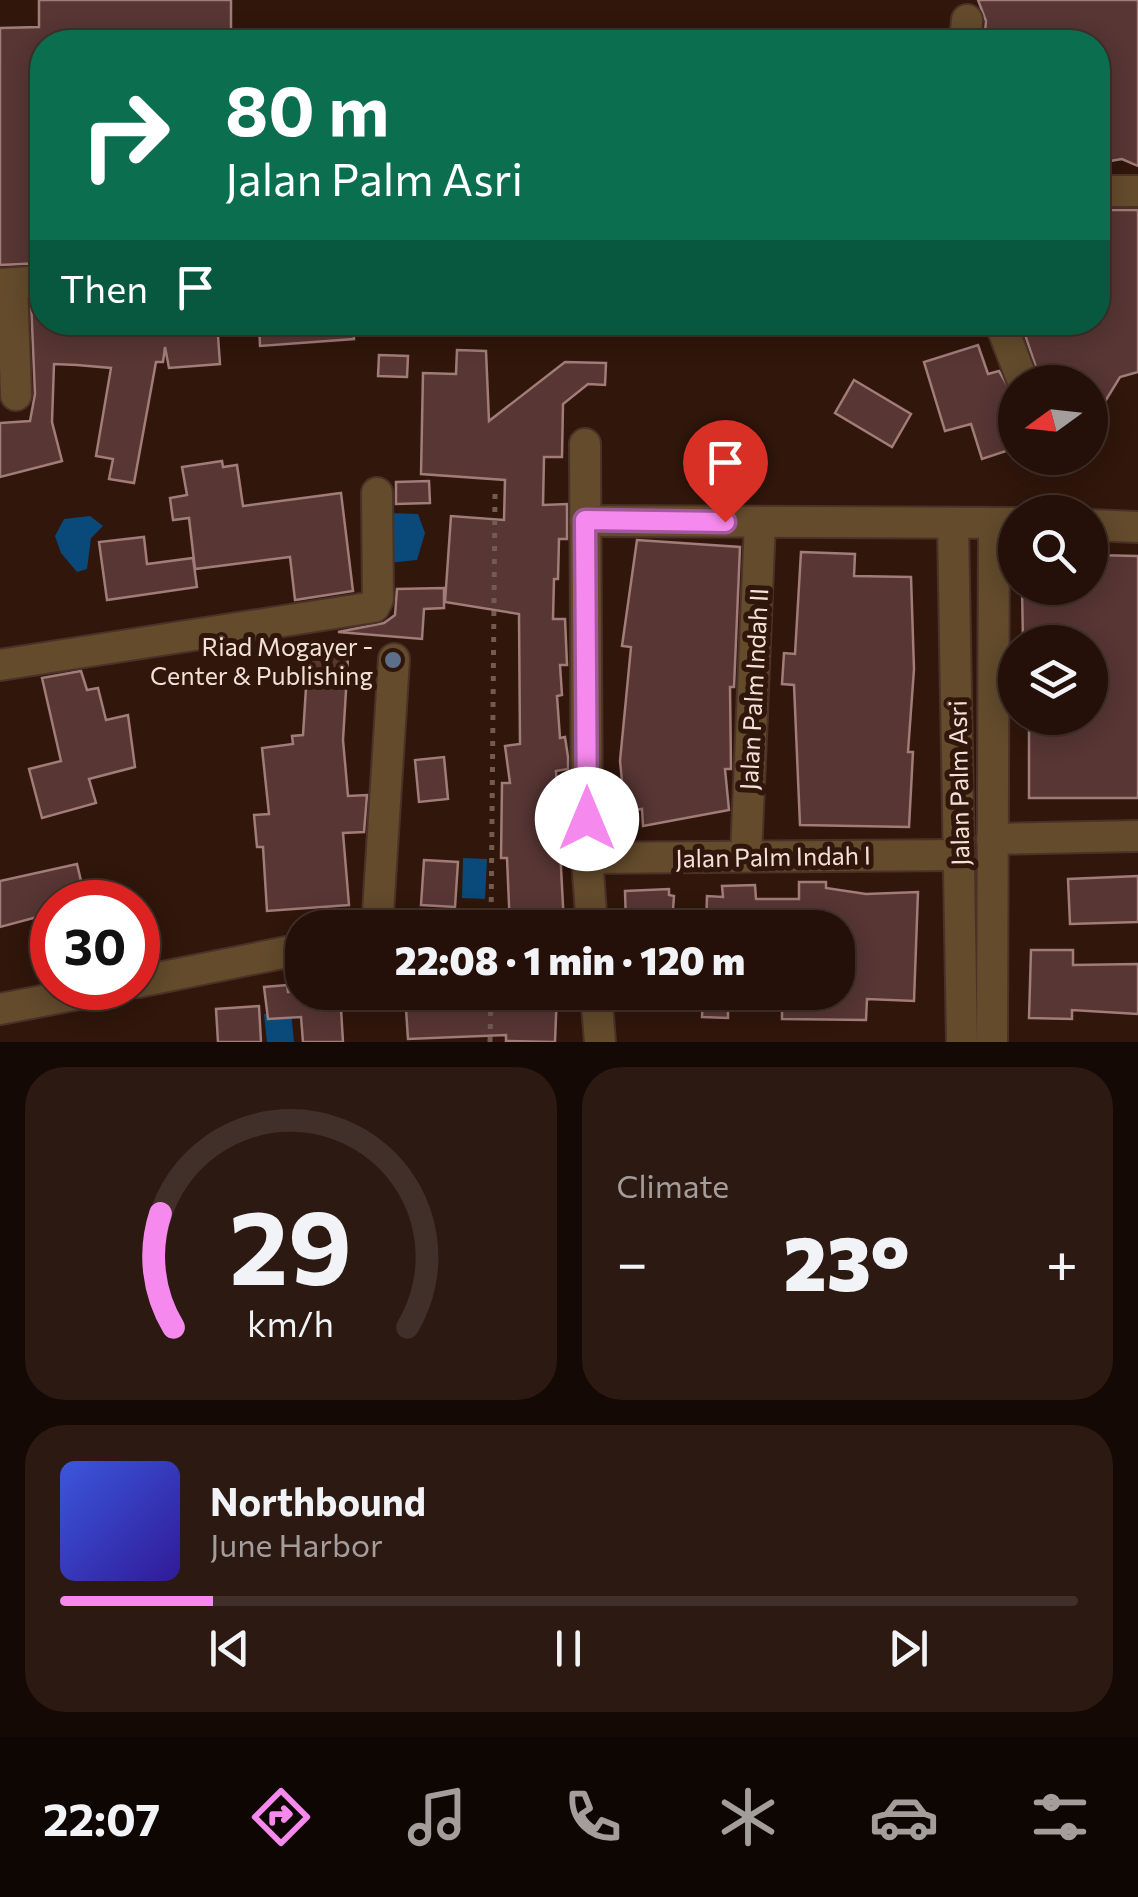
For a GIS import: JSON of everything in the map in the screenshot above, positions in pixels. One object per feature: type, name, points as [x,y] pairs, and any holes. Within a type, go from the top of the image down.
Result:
[{"type":"street","points":[[1110,191],[1138,190]]},
{"type":"street","points":[[16,395],[18,283]]},
{"type":"street","points":[[1005,335],[1016,365]]},
{"type":"street","points":[[585,444],[587,858],[591,910]]},
{"type":"street","points":[[0,665],[374,607],[378,599],[377,493]]},
{"type":"street","name":"Jalan Palm Asri","points":[[585,520],[998,523]]},
{"type":"street","name":"Jalan Palm Indah II","points":[[746,856],[760,522]]},
{"type":"street","name":"Jalan Palm Asri","points":[[953,524],[962,1042]]},
{"type":"street","points":[[1108,526],[1138,527]]},
{"type":"street","name":"Jalan Palm Asri","points":[[992,1042],[992,839],[1001,605]]},
{"type":"street","points":[[378,910],[394,660]]},
{"type":"street","name":"Jalan Palm Asri","points":[[992,839],[1138,836]]},
{"type":"street","name":"Jalan Palm Indah I","points":[[587,858],[959,855]]},
{"type":"street","points":[[160,978],[285,952]]},
{"type":"street","points":[[0,1009],[30,1003]]},
{"type":"street","points":[[597,1010],[600,1042]]},
{"type":"path","points":[[492,910],[495,494]]},
{"type":"path","points":[[490,1042],[491,1010]]},
{"type":"water","points":[[390,513],[418,514],[425,533],[417,560],[388,563]]},
{"type":"water","points":[[90,516],[103,526],[91,538],[87,569],[77,572],[61,553],[55,536],[64,519]]},
{"type":"water","points":[[463,858],[487,859],[485,899],[462,898]]},
{"type":"water","points":[[291,1011],[294,1042],[267,1042],[264,1014]]},
{"type":"building","points":[[39,0],[231,0],[231,30],[30,30],[30,264],[0,265],[0,28],[39,27]]},
{"type":"building","points":[[978,0],[1138,0],[1138,166],[1122,159],[1110,161],[1110,30],[985,30]]},
{"type":"building","points":[[1110,210],[1138,210],[1138,372],[1120,377],[1108,397],[1108,365],[1035,365],[1025,335],[1110,335]]},
{"type":"building","points":[[32,335],[218,335],[220,364],[169,368],[165,347],[163,362],[156,362],[134,483],[109,479],[113,459],[96,456],[111,368],[77,365],[54,364],[52,422],[62,461],[0,477],[0,423],[30,421],[35,394]]},
{"type":"building","points":[[260,335],[354,335],[354,339],[260,346]]},
{"type":"building","points":[[978,345],[988,374],[998,371],[998,454],[982,459],[971,424],[945,431],[924,362]]},
{"type":"building","points":[[457,350],[486,351],[489,421],[565,362],[606,363],[605,385],[588,384],[563,404],[562,457],[544,457],[543,505],[567,504],[567,539],[559,539],[553,619],[565,619],[567,665],[560,665],[562,695],[557,696],[560,738],[565,737],[568,757],[568,769],[556,771],[563,910],[509,910],[507,858],[501,858],[502,783],[510,783],[505,746],[520,744],[519,614],[445,602],[451,516],[504,520],[505,480],[421,474],[423,373],[456,374]]},
{"type":"building","points":[[379,355],[408,356],[407,377],[378,376]]},
{"type":"building","points":[[854,380],[911,414],[892,447],[835,413]]},
{"type":"building","points":[[222,461],[223,467],[237,465],[243,506],[341,493],[353,591],[295,600],[290,557],[195,569],[189,518],[173,520],[170,498],[187,495],[182,467]]},
{"type":"building","points":[[429,481],[430,503],[396,504],[396,482]]},
{"type":"building","points":[[144,537],[147,564],[193,558],[197,587],[107,600],[99,542]]},
{"type":"building","points":[[637,540],[740,547],[734,687],[730,687],[731,769],[725,769],[729,810],[643,826],[642,809],[625,811],[620,761],[631,647],[622,646]]},
{"type":"building","points":[[801,552],[855,554],[854,576],[911,577],[914,669],[908,752],[913,752],[909,827],[800,825],[794,685],[782,684],[784,653],[795,654]]},
{"type":"building","points":[[1108,555],[1138,556],[1138,798],[1029,798],[1029,735],[1108,735],[1108,625],[1023,625],[1022,605],[1108,605]]},
{"type":"building","points":[[444,588],[444,608],[424,609],[422,639],[338,632],[384,623],[395,615],[397,589]]},
{"type":"building","points":[[308,656],[348,658],[343,740],[348,796],[367,795],[364,832],[343,833],[349,905],[267,911],[263,847],[257,847],[254,815],[269,814],[262,748],[293,744],[292,736],[303,735]]},
{"type":"building","points":[[81,671],[87,690],[98,688],[106,720],[128,715],[135,767],[89,779],[96,803],[42,818],[29,769],[61,761],[42,678]]},
{"type":"building","points":[[444,757],[448,799],[419,802],[415,760]]},
{"type":"building","points":[[424,860],[458,862],[455,907],[421,905]]},
{"type":"building","points":[[77,864],[81,880],[30,880],[30,919],[0,927],[0,881]]},
{"type":"building","points":[[1138,876],[1138,922],[1070,924],[1068,879]]},
{"type":"building","points":[[799,882],[826,882],[826,888],[866,894],[918,892],[914,1001],[867,999],[866,1020],[782,1019],[782,1010],[855,1010],[855,910],[707,910],[707,896],[723,897],[722,886],[755,885],[756,899],[799,899]]},
{"type":"building","points":[[669,889],[669,895],[674,896],[673,910],[626,910],[625,891]]},
{"type":"building","points":[[1031,950],[1073,950],[1073,965],[1138,964],[1138,1014],[1072,1010],[1072,1019],[1029,1018]]},
{"type":"building","points":[[285,985],[285,1010],[341,1010],[343,1042],[303,1042],[301,1017],[268,1019],[264,987]]},
{"type":"building","points":[[259,1006],[261,1042],[218,1042],[216,1009]]},
{"type":"building","points":[[406,1010],[556,1010],[555,1042],[506,1041],[506,1035],[408,1039]]},
{"type":"building","points":[[702,1010],[728,1010],[728,1018],[702,1017]]},
{"type":"place","name":"Riad Mogayer - Center & Publishing","points":[[393,660]]},
{"type":"route","points":[[587,819],[585,520],[725,522]]}]
